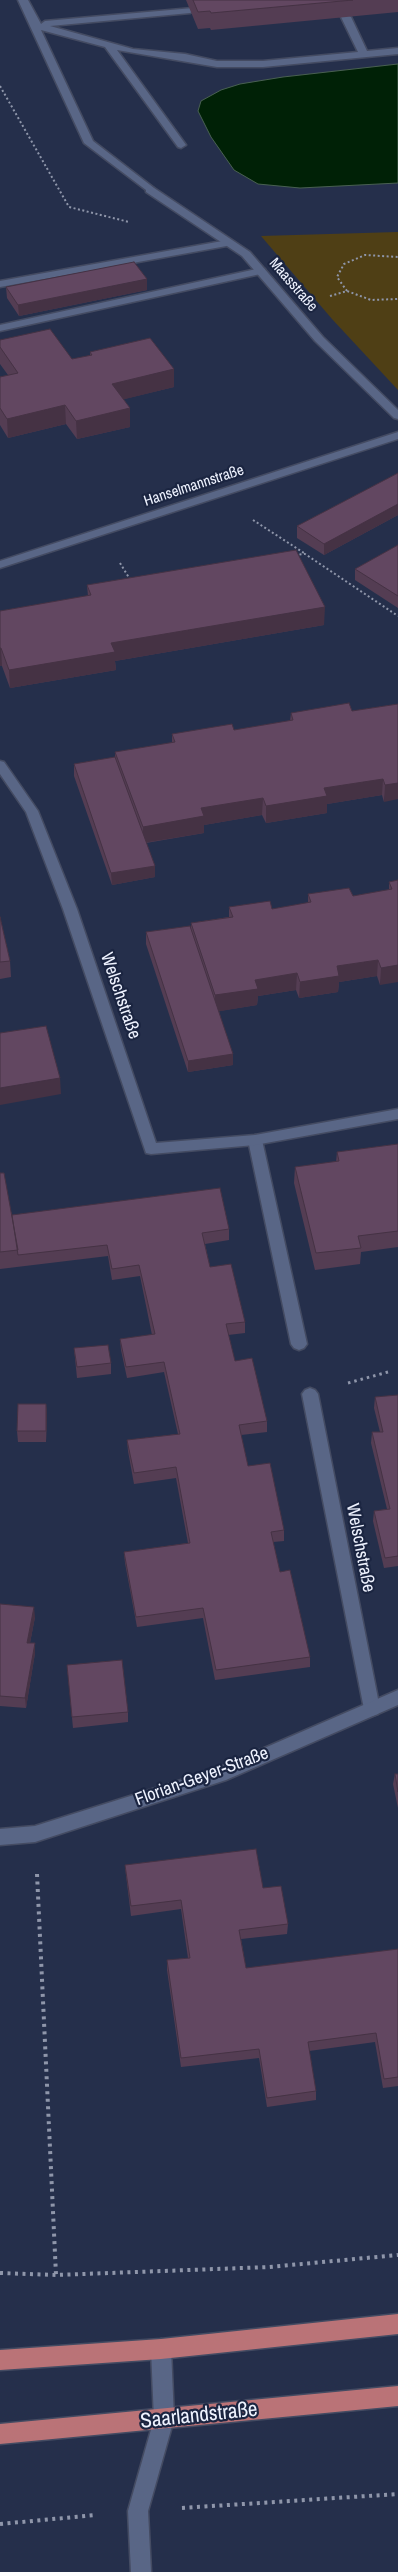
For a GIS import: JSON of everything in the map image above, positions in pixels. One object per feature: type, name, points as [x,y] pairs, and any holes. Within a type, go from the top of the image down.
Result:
[{"type":"main road","points":[[0,2360],[161,2349],[398,2324]]},
{"type":"main road","name":"Saarlandstraße","points":[[0,2434],[164,2420],[398,2396]]},
{"type":"street","name":"Maasstraße","points":[[23,0],[88,143],[150,190],[246,254],[319,339],[398,416]]},
{"type":"street","points":[[35,26],[190,10]]},
{"type":"street","points":[[346,17],[364,54]]},
{"type":"street","points":[[35,26],[133,52],[185,57],[217,64],[263,64],[398,51]]},
{"type":"street","points":[[108,45],[181,144]]},
{"type":"street","points":[[0,284],[228,243]]},
{"type":"street","points":[[0,328],[261,271]]},
{"type":"street","name":"Hanselmannstraße","points":[[0,565],[398,435]]},
{"type":"street","name":"Welschstraße","points":[[0,765],[32,811],[70,909],[151,1150],[255,1140],[398,1114]]},
{"type":"street","points":[[255,1140],[299,1344]]},
{"type":"street","name":"Welschstraße","points":[[310,1394],[372,1709]]},
{"type":"street","name":"Florian-Geyer-Straße","points":[[0,1837],[36,1834],[220,1775],[398,1697]]},
{"type":"street","points":[[141,2572],[138,2511],[164,2420],[161,2349]]},
{"type":"path","points":[[0,86],[68,207]]},
{"type":"path","points":[[398,257],[392,255],[365,255],[344,264],[337,278],[347,291],[370,300],[398,299]]},
{"type":"path","points":[[322,298],[347,291]]},
{"type":"path","points":[[214,495],[398,616]]},
{"type":"path","points":[[100,533],[133,585]]},
{"type":"path","points":[[286,557],[305,554]]},
{"type":"path","points":[[36,1834],[56,2275]]},
{"type":"path","points":[[0,2273],[56,2275],[269,2267],[398,2255]]},
{"type":"path","points":[[0,2524],[138,2511],[398,2494]]},
{"type":"shaded area","points":[[398,64],[398,183],[300,188],[258,184],[234,170],[211,137],[198,111],[201,101],[221,90],[240,84],[283,77]]},
{"type":"shaded area","points":[[398,232],[398,390],[332,319],[261,236]]},
{"type":"building","points":[[193,0],[353,0],[211,13],[210,11],[198,12]]},
{"type":"building","points":[[134,262],[147,279],[18,305],[6,287]]},
{"type":"building","points":[[50,329],[72,359],[92,355],[90,352],[150,338],[174,369],[112,384],[130,408],[76,421],[65,405],[7,419],[0,408],[0,377],[18,373],[0,347],[0,340]]},
{"type":"building","points":[[398,473],[398,504],[324,544],[297,526]]},
{"type":"building","points":[[398,545],[398,596],[355,569]]},
{"type":"building","points":[[296,550],[325,607],[111,643],[115,652],[9,670],[0,648],[0,611],[91,595],[87,585]]},
{"type":"building","points":[[349,703],[352,711],[398,704],[398,783],[385,785],[383,779],[324,788],[327,796],[266,806],[263,798],[201,808],[204,816],[143,827],[115,752],[175,742],[172,734],[232,724],[234,730],[293,720],[291,713]]},
{"type":"building","points":[[115,757],[155,866],[111,873],[74,764]]},
{"type":"building","points":[[398,880],[398,965],[381,968],[378,960],[337,966],[339,976],[300,982],[297,973],[255,980],[258,989],[215,995],[191,923],[233,917],[229,907],[270,901],[272,909],[311,902],[308,894],[349,888],[353,896],[392,889],[389,882]]},
{"type":"building","points":[[0,917],[10,961],[0,962]]},
{"type":"building","points":[[190,926],[233,1054],[188,1061],[146,932]]},
{"type":"building","points":[[46,1026],[60,1078],[0,1088],[0,1033]]},
{"type":"building","points":[[398,1144],[398,1231],[358,1236],[361,1248],[316,1253],[295,1167],[339,1161],[337,1152]]},
{"type":"building","points":[[0,1173],[4,1173],[18,1250],[0,1252]]},
{"type":"building","points":[[220,1188],[229,1229],[202,1233],[210,1267],[231,1264],[245,1322],[226,1324],[235,1361],[252,1358],[267,1421],[239,1425],[248,1466],[270,1463],[284,1530],[271,1532],[280,1572],[290,1570],[310,1657],[216,1670],[203,1608],[136,1617],[124,1552],[190,1543],[176,1467],[134,1473],[127,1440],[180,1434],[164,1362],[126,1367],[120,1339],[155,1334],[139,1265],[112,1269],[107,1245],[18,1255],[12,1215]]},
{"type":"building","points":[[108,1345],[111,1363],[77,1367],[74,1348]]},
{"type":"building","points":[[398,1395],[398,1556],[385,1558],[374,1511],[390,1509],[372,1432],[383,1432],[375,1397]]},
{"type":"building","points":[[18,1404],[46,1404],[46,1431],[17,1431]]},
{"type":"building","points":[[0,1604],[34,1607],[27,1643],[35,1643],[25,1698],[0,1696]]},
{"type":"building","points":[[122,1660],[128,1712],[72,1717],[67,1665]]},
{"type":"building","points":[[395,1774],[398,1774],[398,1792]]},
{"type":"building","points":[[256,1849],[263,1888],[281,1886],[288,1924],[239,1930],[246,1968],[398,1949],[398,2077],[384,2079],[376,2033],[308,2042],[316,2091],[267,2098],[259,2049],[181,2058],[167,1960],[190,1958],[181,1900],[131,1906],[125,1865]]}]
